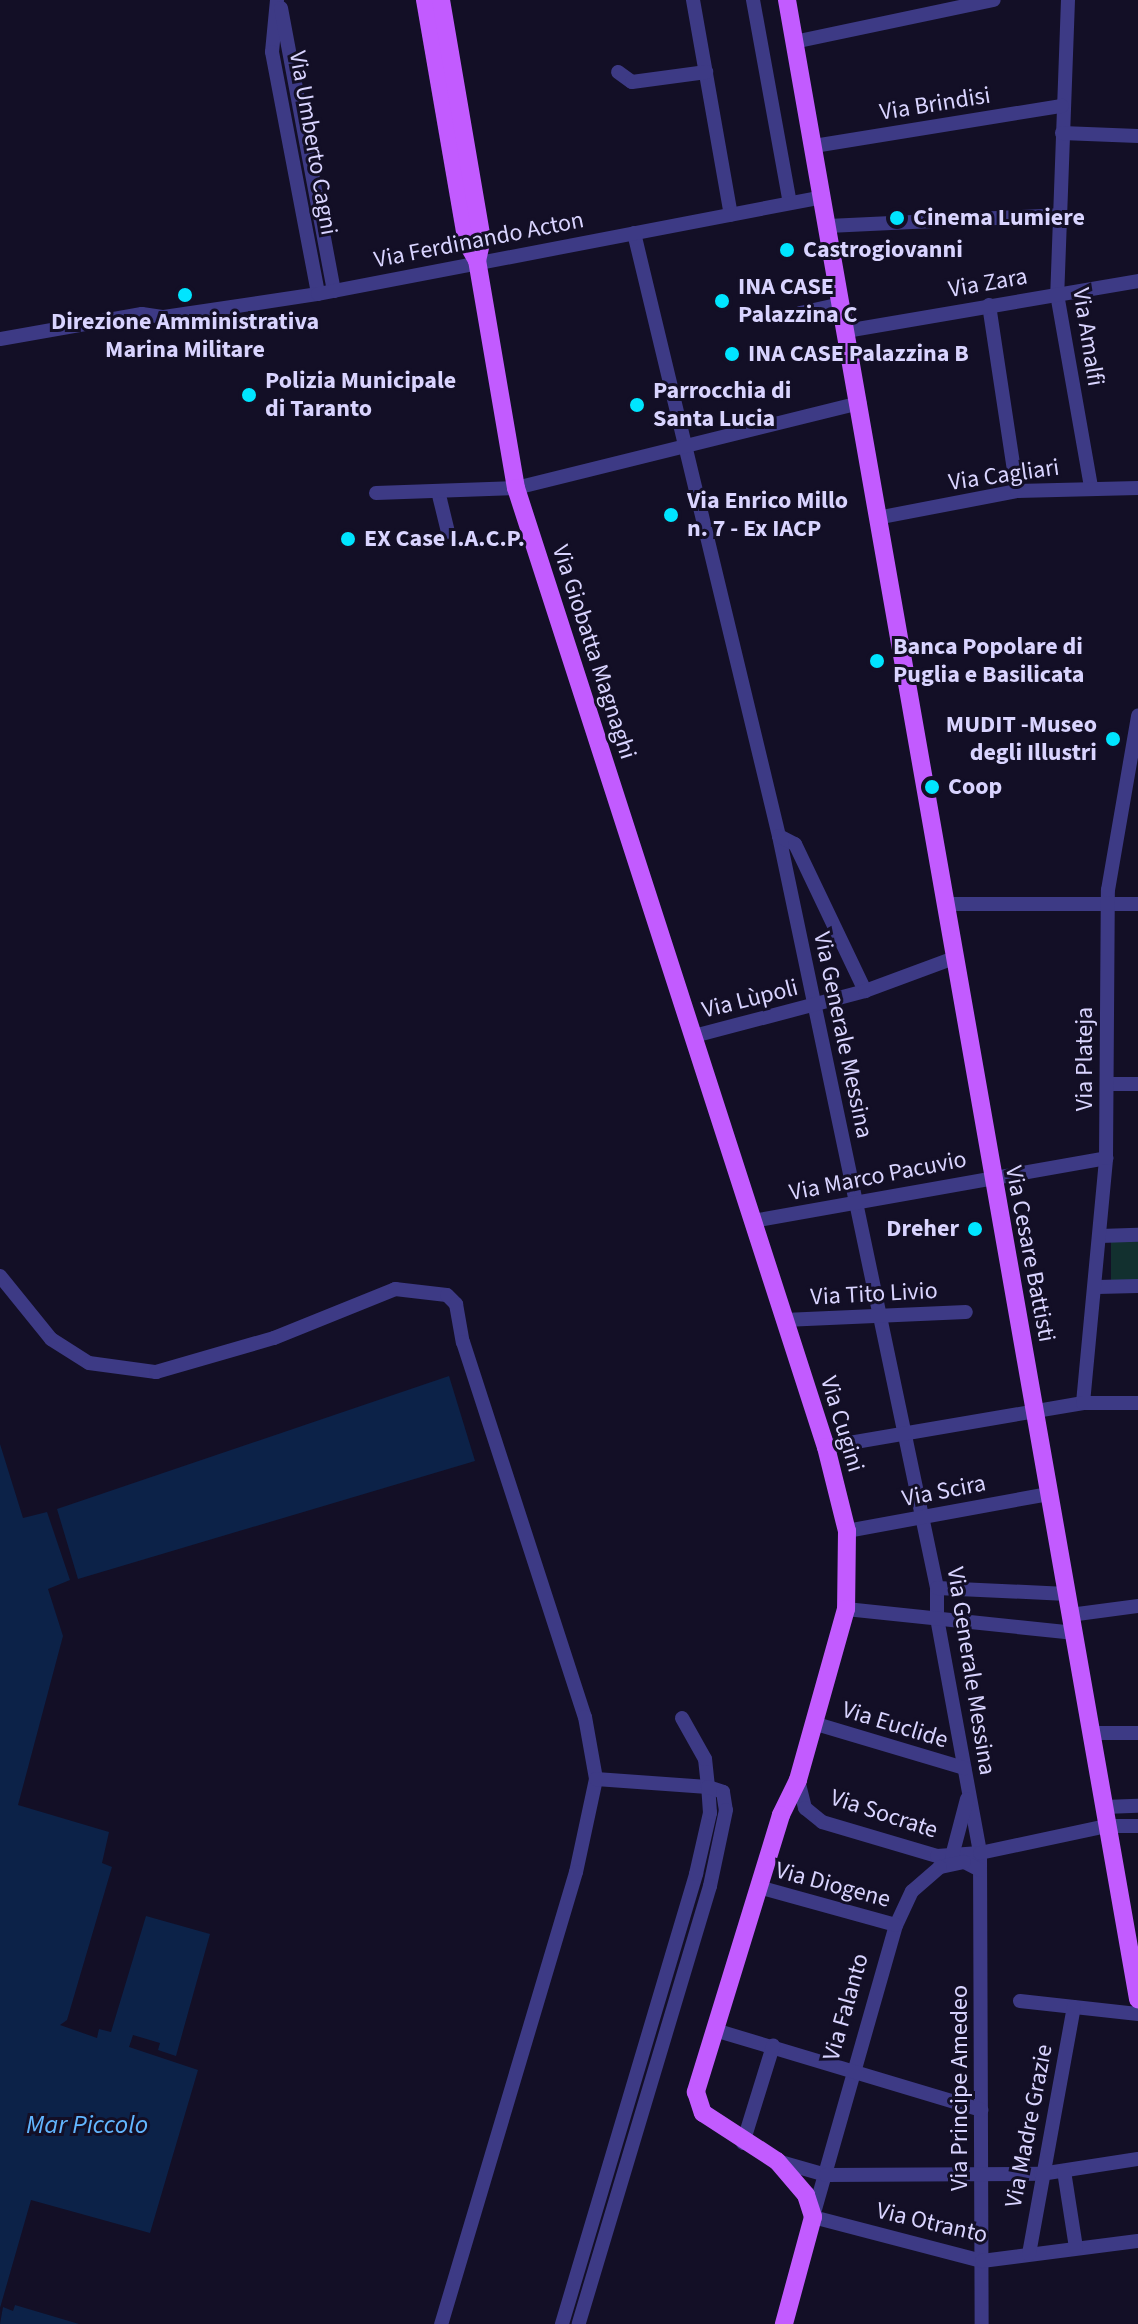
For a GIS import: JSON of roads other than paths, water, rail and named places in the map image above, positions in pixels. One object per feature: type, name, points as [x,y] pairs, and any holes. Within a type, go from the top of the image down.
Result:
[{"type":"main road","name":"Via Giobatta Magnaghi","points":[[425,0],[467,243],[477,260],[516,488],[696,1043]]},
{"type":"main road","name":"Via Giobatta Magnaghi","points":[[441,0],[482,239],[477,260]]},
{"type":"main road","name":"Via Cesare Battisti","points":[[787,0],[860,403],[877,518],[1090,1733],[1132,1933],[1138,1999]]},
{"type":"main road","name":"Via Cugini","points":[[696,1043],[826,1447],[847,1531],[846,1609],[798,1780],[781,1815],[718,2031],[696,2092],[703,2113],[743,2143],[777,2161]]},
{"type":"main road","points":[[777,2161],[797,2181],[813,2217]]},
{"type":"main road","name":"Via Falanto","points":[[784,2324],[813,2217]]},
{"type":"street","name":"Via Umberto Cagni","points":[[278,0],[334,291]]},
{"type":"street","name":"Via Umberto Cagni","points":[[278,0],[272,52],[318,294]]},
{"type":"street","points":[[693,0],[731,215]]},
{"type":"street","points":[[753,0],[790,203]]},
{"type":"street","points":[[794,42],[994,0]]},
{"type":"street","name":"Via Amalfi","points":[[1068,0],[1057,294],[1091,487]]},
{"type":"street","points":[[618,72],[632,82],[706,72]]},
{"type":"street","name":"Via Brindisi","points":[[814,146],[1062,106]]},
{"type":"street","points":[[1062,133],[1138,136]]},
{"type":"street","name":"Via Ferdinando Acton","points":[[0,339],[142,314],[164,317],[318,294],[477,260],[823,197]]},
{"type":"street","points":[[828,226],[1059,215]]},
{"type":"street","name":"Via Generale Messina","points":[[634,233],[779,836],[883,1316],[937,1588],[937,1618],[980,1853]]},
{"type":"street","name":"Via Zara","points":[[846,331],[1138,281]]},
{"type":"street","points":[[800,313],[841,304]]},
{"type":"street","points":[[989,305],[1017,491]]},
{"type":"street","points":[[376,493],[439,496],[516,488],[860,403]]},
{"type":"street","name":"Via Cagliari","points":[[877,518],[1017,491],[1138,488]]},
{"type":"street","points":[[439,496],[448,532]]},
{"type":"street","name":"Via Plateja","points":[[1083,1403],[1097,1287],[1106,1158],[1107,904],[1133,774],[1138,716]]},
{"type":"street","points":[[779,836],[795,844],[865,991]]},
{"type":"street","points":[[945,904],[1138,904]]},
{"type":"street","name":"Via Lùpoli","points":[[696,1043],[865,991],[954,958]]},
{"type":"street","points":[[1107,1084],[1138,1084]]},
{"type":"street","name":"Via Marco Pacuvio","points":[[753,1221],[1106,1158]]},
{"type":"street","points":[[1100,1236],[1138,1235]]},
{"type":"street","points":[[0,1276],[51,1339],[89,1363],[156,1372],[274,1338],[395,1289],[447,1295],[456,1304],[463,1342],[585,1717],[596,1779],[576,1872],[441,2324]]},
{"type":"street","points":[[1097,1287],[1138,1286]]},
{"type":"street","name":"Via Tito Livio","points":[[784,1320],[966,1312]]},
{"type":"street","points":[[826,1447],[1083,1403],[1138,1403]]},
{"type":"street","name":"Via Scira","points":[[847,1531],[1049,1494]]},
{"type":"street","points":[[937,1588],[1067,1594]]},
{"type":"street","points":[[846,1609],[937,1618],[1071,1624],[1138,1606]]},
{"type":"street","points":[[562,2324],[696,1874],[710,1813],[705,1759],[682,1718]]},
{"type":"street","name":"Via Euclide","points":[[813,1723],[964,1768]]},
{"type":"street","points":[[1090,1733],[1138,1733]]},
{"type":"street","points":[[579,2324],[710,1886],[726,1810],[723,1792],[708,1787],[596,1779]]},
{"type":"street","name":"Via Socrate","points":[[798,1780],[805,1808],[822,1822],[919,1851],[952,1856],[980,1853]]},
{"type":"street","points":[[952,1856],[968,1793]]},
{"type":"street","points":[[980,1853],[1138,1806]]},
{"type":"street","points":[[1106,1816],[1138,1826]]},
{"type":"street","points":[[919,1851],[924,1878],[940,1867],[964,1862],[980,1870]]},
{"type":"street","name":"Via Principe Amedeo","points":[[980,1853],[982,2324]]},
{"type":"street","name":"Via Falanto","points":[[813,2217],[896,1925],[924,1878]]},
{"type":"street","name":"Via Diogene","points":[[758,1887],[896,1925]]},
{"type":"street","points":[[1020,2001],[1138,2014]]},
{"type":"street","name":"Via Madre Grazie","points":[[1029,2254],[1041,2174],[1074,2007]]},
{"type":"street","points":[[718,2031],[981,2110]]},
{"type":"street","points":[[743,2143],[773,2046]]},
{"type":"street","points":[[777,2161],[826,2175],[1041,2174],[1138,2159]]},
{"type":"street","points":[[1064,2171],[1076,2248]]},
{"type":"street","name":"Via Otranto","points":[[813,2217],[982,2261],[1138,2241]]},
{"type":"water","points":[[449,1376],[475,1461],[78,1579],[57,1509]]},
{"type":"water","name":"Mar Piccolo","points":[[0,1444],[23,1518],[47,1512],[70,1580],[48,1589],[63,1636],[18,1805],[109,1832],[102,1863],[112,1867],[67,2020],[60,2025],[97,2038],[99,2029],[111,2032],[146,1916],[210,1934],[176,2056],[158,2050],[160,2043],[133,2035],[129,2047],[198,2070],[150,2233],[31,2200],[0,2308]]},
{"type":"water","points":[[15,2305],[79,2324],[0,2324],[3,2307],[13,2311]]},
{"type":"place","name":"Cinema Lumiere","points":[[897,218]]},
{"type":"place","name":"Castrogiovanni","points":[[787,250]]},
{"type":"place","name":"Direzione Amministrativa Marina Militare","points":[[185,295]]},
{"type":"place","name":"INA CASE Palazzina C","points":[[722,301]]},
{"type":"place","name":"INA CASE Palazzina B","points":[[732,354]]},
{"type":"place","name":"Polizia Municipale di Taranto","points":[[249,395]]},
{"type":"place","name":"Parrocchia di Santa Lucia","points":[[637,405]]},
{"type":"place","name":"Via Enrico Millo n. 7 - Ex IACP","points":[[671,515]]},
{"type":"place","name":"EX Case I.A.C.P.","points":[[348,539]]},
{"type":"place","name":"Banca Popolare di Puglia e Basilicata","points":[[877,661]]},
{"type":"place","name":"MUDIT -Museo degli Illustri","points":[[1113,739]]},
{"type":"place","name":"Coop","points":[[932,787]]},
{"type":"place","name":"Dreher","points":[[975,1229]]}]
